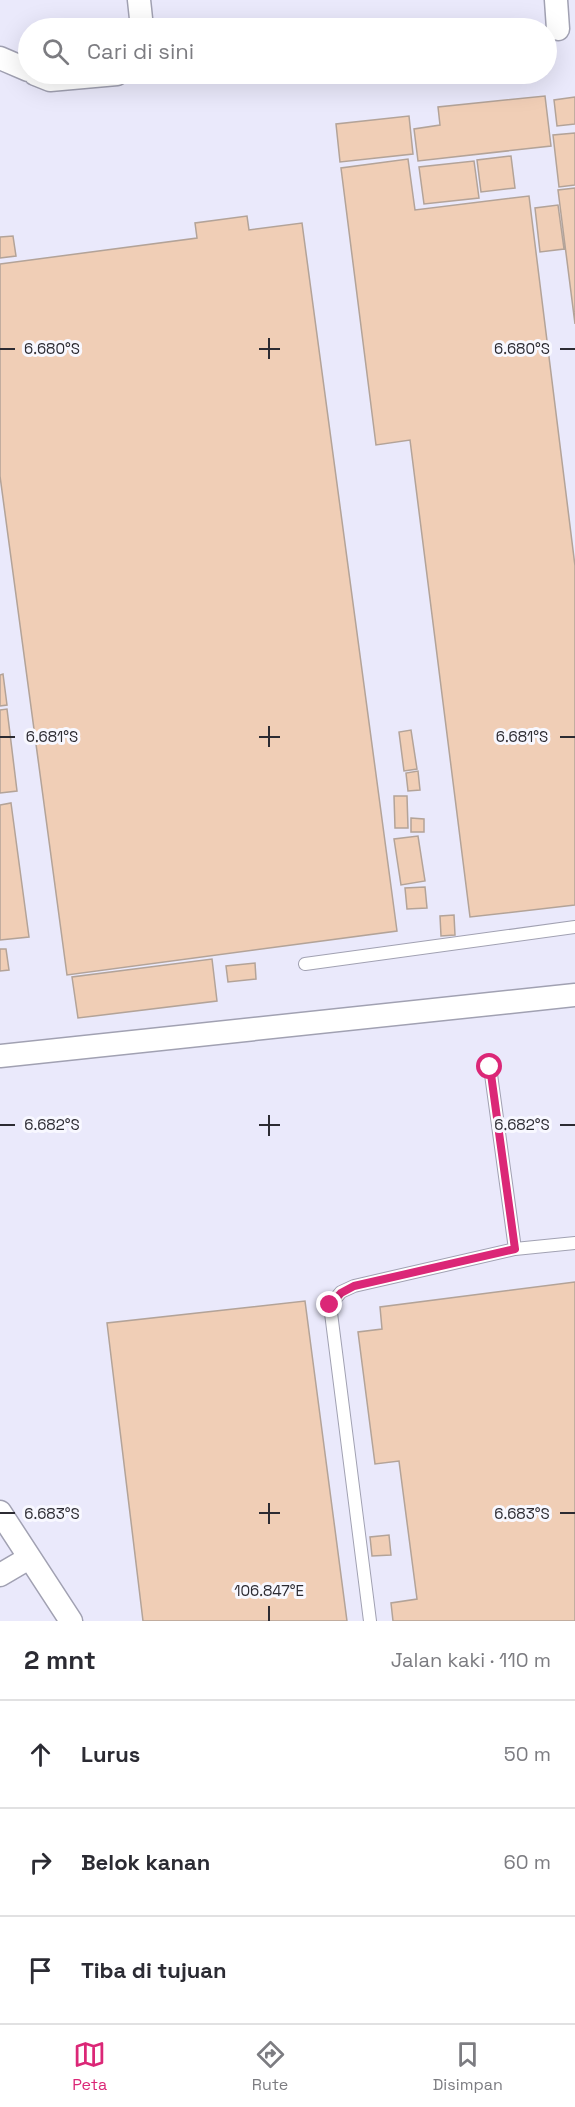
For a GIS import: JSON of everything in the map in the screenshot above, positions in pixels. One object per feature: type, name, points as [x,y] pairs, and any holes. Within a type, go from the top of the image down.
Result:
[{"type":"street","points":[[139,0],[141,18]]},
{"type":"street","points":[[556,0],[560,28]]},
{"type":"street","points":[[0,58],[18,66]]},
{"type":"street","points":[[0,1056],[575,995]]},
{"type":"street","points":[[0,1512],[71,1621]]},
{"type":"street","points":[[0,1575],[29,1558]]},
{"type":"lane","points":[[305,964],[575,927]]},
{"type":"lane","points":[[490,1067],[515,1249]]},
{"type":"lane","points":[[370,1621],[330,1305],[341,1293],[354,1286],[515,1249],[575,1243]]},
{"type":"building","points":[[545,96],[551,146],[418,161],[414,129],[440,125],[438,107]]},
{"type":"building","points":[[575,97],[575,124],[557,126],[554,100]]},
{"type":"building","points":[[409,116],[413,154],[340,162],[336,124]]},
{"type":"building","points":[[575,133],[575,185],[559,187],[553,135]]},
{"type":"building","points":[[511,156],[515,188],[481,192],[477,160]]},
{"type":"building","points":[[408,159],[415,210],[529,196],[575,566],[575,905],[470,917],[410,440],[376,445],[341,168]]},
{"type":"building","points":[[474,161],[479,198],[424,204],[419,167]]},
{"type":"building","points":[[575,188],[575,324],[558,190]]},
{"type":"building","points":[[558,205],[564,249],[540,252],[535,208]]},
{"type":"building","points":[[247,216],[249,230],[302,223],[397,931],[67,975],[0,476],[0,264],[197,238],[195,223]]},
{"type":"building","points":[[13,236],[16,256],[0,258],[0,237]]},
{"type":"building","points":[[3,674],[7,705],[0,706],[0,675]]},
{"type":"building","points":[[7,709],[17,791],[0,793],[0,710]]},
{"type":"building","points":[[411,730],[417,769],[404,771],[399,732]]},
{"type":"building","points":[[418,771],[420,790],[408,791],[406,773]]},
{"type":"building","points":[[394,796],[407,796],[408,828],[395,828]]},
{"type":"building","points":[[11,803],[29,937],[0,940],[0,805]]},
{"type":"building","points":[[411,818],[424,819],[424,832],[411,832]]},
{"type":"building","points":[[418,836],[425,881],[401,885],[394,839]]},
{"type":"building","points":[[425,887],[427,908],[407,909],[405,888]]},
{"type":"building","points":[[454,915],[455,935],[441,936],[440,916]]},
{"type":"building","points":[[0,949],[6,949],[9,970],[0,971]]},
{"type":"building","points":[[212,959],[217,1001],[78,1018],[72,977]]},
{"type":"building","points":[[255,963],[256,979],[228,982],[226,966]]},
{"type":"building","points":[[575,1282],[575,1621],[393,1621],[391,1603],[417,1599],[399,1461],[375,1464],[358,1332],[382,1329],[380,1307]]},
{"type":"building","points":[[305,1301],[347,1621],[143,1621],[107,1323]]},
{"type":"building","points":[[389,1535],[391,1555],[372,1556],[370,1537]]},
{"type":"route","points":[[330,1305],[341,1293],[354,1286],[515,1249],[490,1067]]}]
